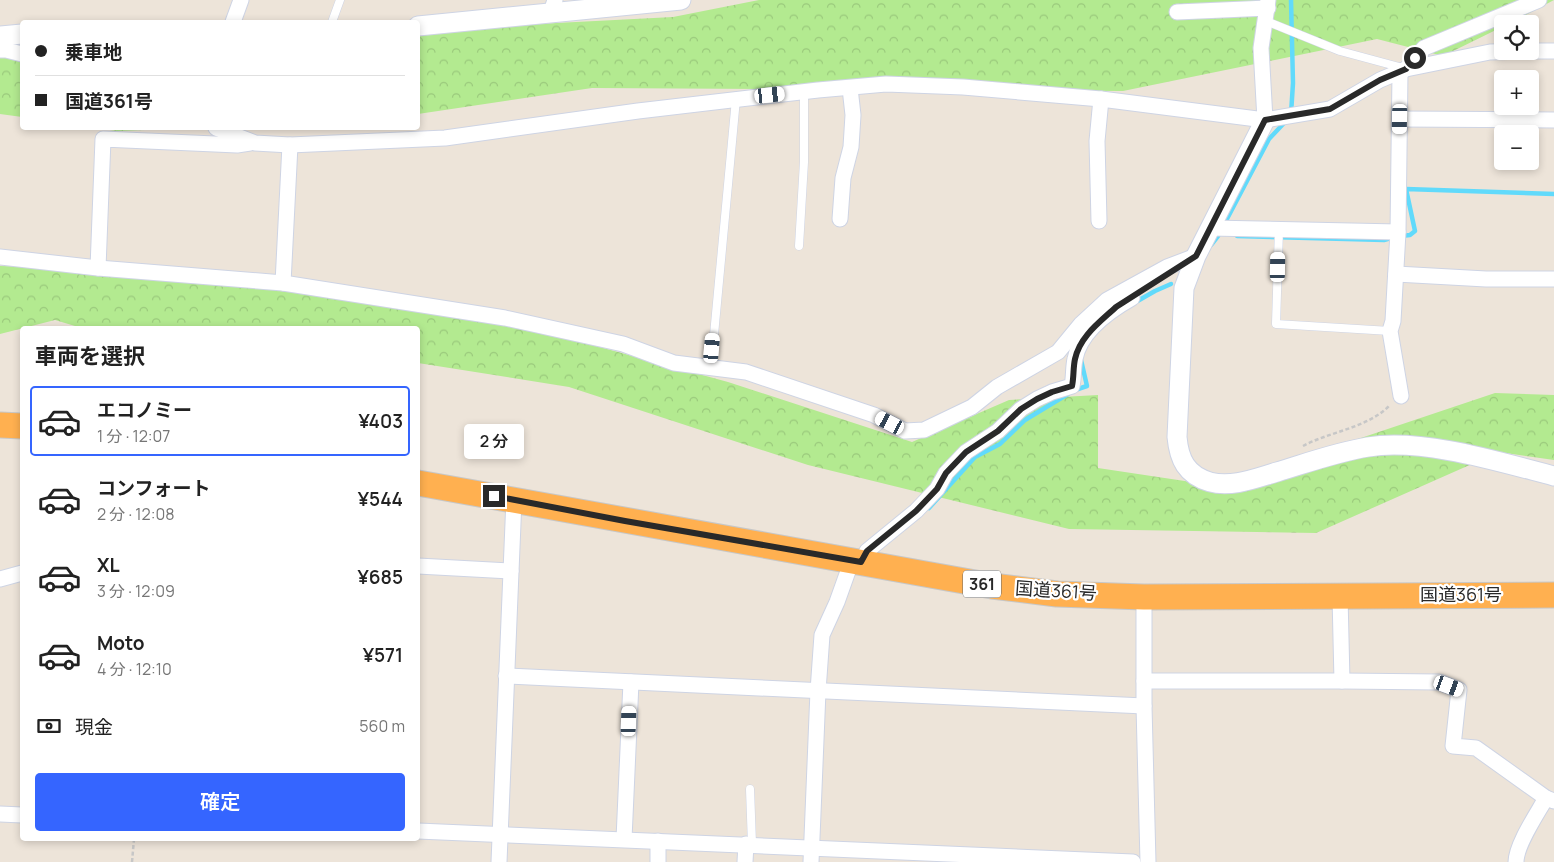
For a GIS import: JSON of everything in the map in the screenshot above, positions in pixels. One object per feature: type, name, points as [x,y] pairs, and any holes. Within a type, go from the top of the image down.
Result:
[{"type":"highway","points":[[0,425],[20,426]]},
{"type":"highway","name":"国道361号","points":[[420,483],[992,586],[1058,594],[1144,596],[1554,595]]},
{"type":"street","points":[[234,20],[241,0]]},
{"type":"street","points":[[420,26],[443,24],[553,6],[681,0]]},
{"type":"street","points":[[1400,393],[1390,331],[1393,321],[1396,274],[1403,71],[1424,48],[1539,0]]},
{"type":"street","points":[[1177,12],[1267,10],[1261,48],[1265,120],[1196,256],[1184,288],[1177,437],[1178,451],[1183,464],[1198,477],[1210,482],[1224,484],[1247,481],[1349,451],[1396,445],[1431,448],[1554,476]]},
{"type":"street","points":[[0,36],[20,34]]},
{"type":"street","points":[[0,50],[20,54]]},
{"type":"street","points":[[1539,51],[1554,50]]},
{"type":"street","points":[[98,268],[103,139],[237,145],[255,143],[290,145],[445,138],[736,99],[886,84],[963,87],[1101,99],[1265,120],[1330,109],[1380,80],[1403,71],[1494,52]]},
{"type":"street","points":[[840,219],[843,178],[851,147],[853,115],[850,88]]},
{"type":"street","points":[[1099,221],[1097,141],[1101,99]]},
{"type":"street","points":[[1400,119],[1554,120]]},
{"type":"street","points":[[221,130],[255,143]]},
{"type":"street","points":[[283,282],[290,145]]},
{"type":"street","points":[[1210,228],[1398,232]]},
{"type":"street","points":[[0,257],[98,268],[283,282],[505,318],[623,344],[674,363],[746,372],[874,415],[905,431],[924,430],[972,407],[996,387],[1058,352],[1081,324],[1108,300],[1167,267],[1196,256]]},
{"type":"street","points":[[815,851],[822,691],[822,635],[857,561],[916,511],[937,489],[946,473],[966,452],[998,431],[1021,409],[1037,399],[1072,386],[1075,358],[1086,335],[1116,307],[1196,256]]},
{"type":"street","points":[[1396,274],[1486,279],[1554,279]]},
{"type":"street","points":[[499,862],[514,499]]},
{"type":"street","points":[[420,566],[511,571]]},
{"type":"street","points":[[0,579],[20,574]]},
{"type":"street","points":[[1144,596],[1144,706],[1148,862]]},
{"type":"street","points":[[1340,596],[1342,681]]},
{"type":"street","points":[[506,676],[1144,706]]},
{"type":"street","points":[[1144,681],[1439,682],[1459,690],[1453,746],[1476,748],[1550,800],[1524,838],[1516,862]]},
{"type":"street","points":[[624,839],[631,682]]},
{"type":"street","points":[[0,814],[20,815]]},
{"type":"street","points":[[420,831],[749,844],[815,851],[1133,862]]},
{"type":"street","points":[[658,840],[658,862]]},
{"type":"street","points":[[745,862],[749,844]]},
{"type":"lane","points":[[333,20],[340,0]]},
{"type":"lane","points":[[1267,10],[1340,51],[1403,71]]},
{"type":"lane","points":[[799,246],[804,162],[804,92]]},
{"type":"lane","points":[[711,367],[736,99]]},
{"type":"lane","points":[[1279,229],[1276,324],[1390,331]]},
{"type":"lane","points":[[749,844],[750,789]]},
{"type":"path","points":[[1301,447],[1382,413],[1400,393]]},
{"type":"path","points":[[132,862],[134,841]]},
{"type":"green space","points":[[759,0],[1554,0],[1526,15],[1494,15],[1494,31],[1443,56],[1377,39],[1123,91],[592,88],[420,114],[420,30],[673,17]]},
{"type":"green space","points":[[20,57],[20,117],[0,114],[0,58]]},
{"type":"green space","points":[[110,130],[145,130],[117,131]]},
{"type":"green space","points":[[0,266],[150,270],[424,299],[728,382],[912,442],[1009,400],[1098,395],[1098,468],[1218,486],[1495,393],[1554,395],[1554,460],[1499,452],[1316,533],[1069,529],[808,465],[569,387],[420,363],[420,326],[75,326],[55,320],[31,326],[20,326],[20,329],[0,334]]},
{"type":"waterway","points":[[1291,0],[1293,83],[1291,114]]},
{"type":"waterway","points":[[1211,245],[1218,236],[1269,139],[1285,122]]},
{"type":"waterway","points":[[1401,236],[1410,235],[1415,231],[1406,189],[1554,194]]},
{"type":"waterway","points":[[1237,236],[1384,240],[1391,238]]},
{"type":"waterway","points":[[1134,303],[1171,284]]},
{"type":"waterway","points":[[1075,390],[1087,386],[1081,360]]},
{"type":"waterway","points":[[929,508],[975,457],[1000,444],[1025,420],[1068,394]]},
{"type":"route","points":[[494,496],[861,562],[867,551],[916,511],[937,489],[946,473],[966,452],[998,431],[1021,409],[1037,399],[1072,386],[1075,358],[1086,335],[1106,316],[1116,307],[1196,256],[1265,120],[1330,109],[1380,80],[1400,73],[1415,58]]}]
